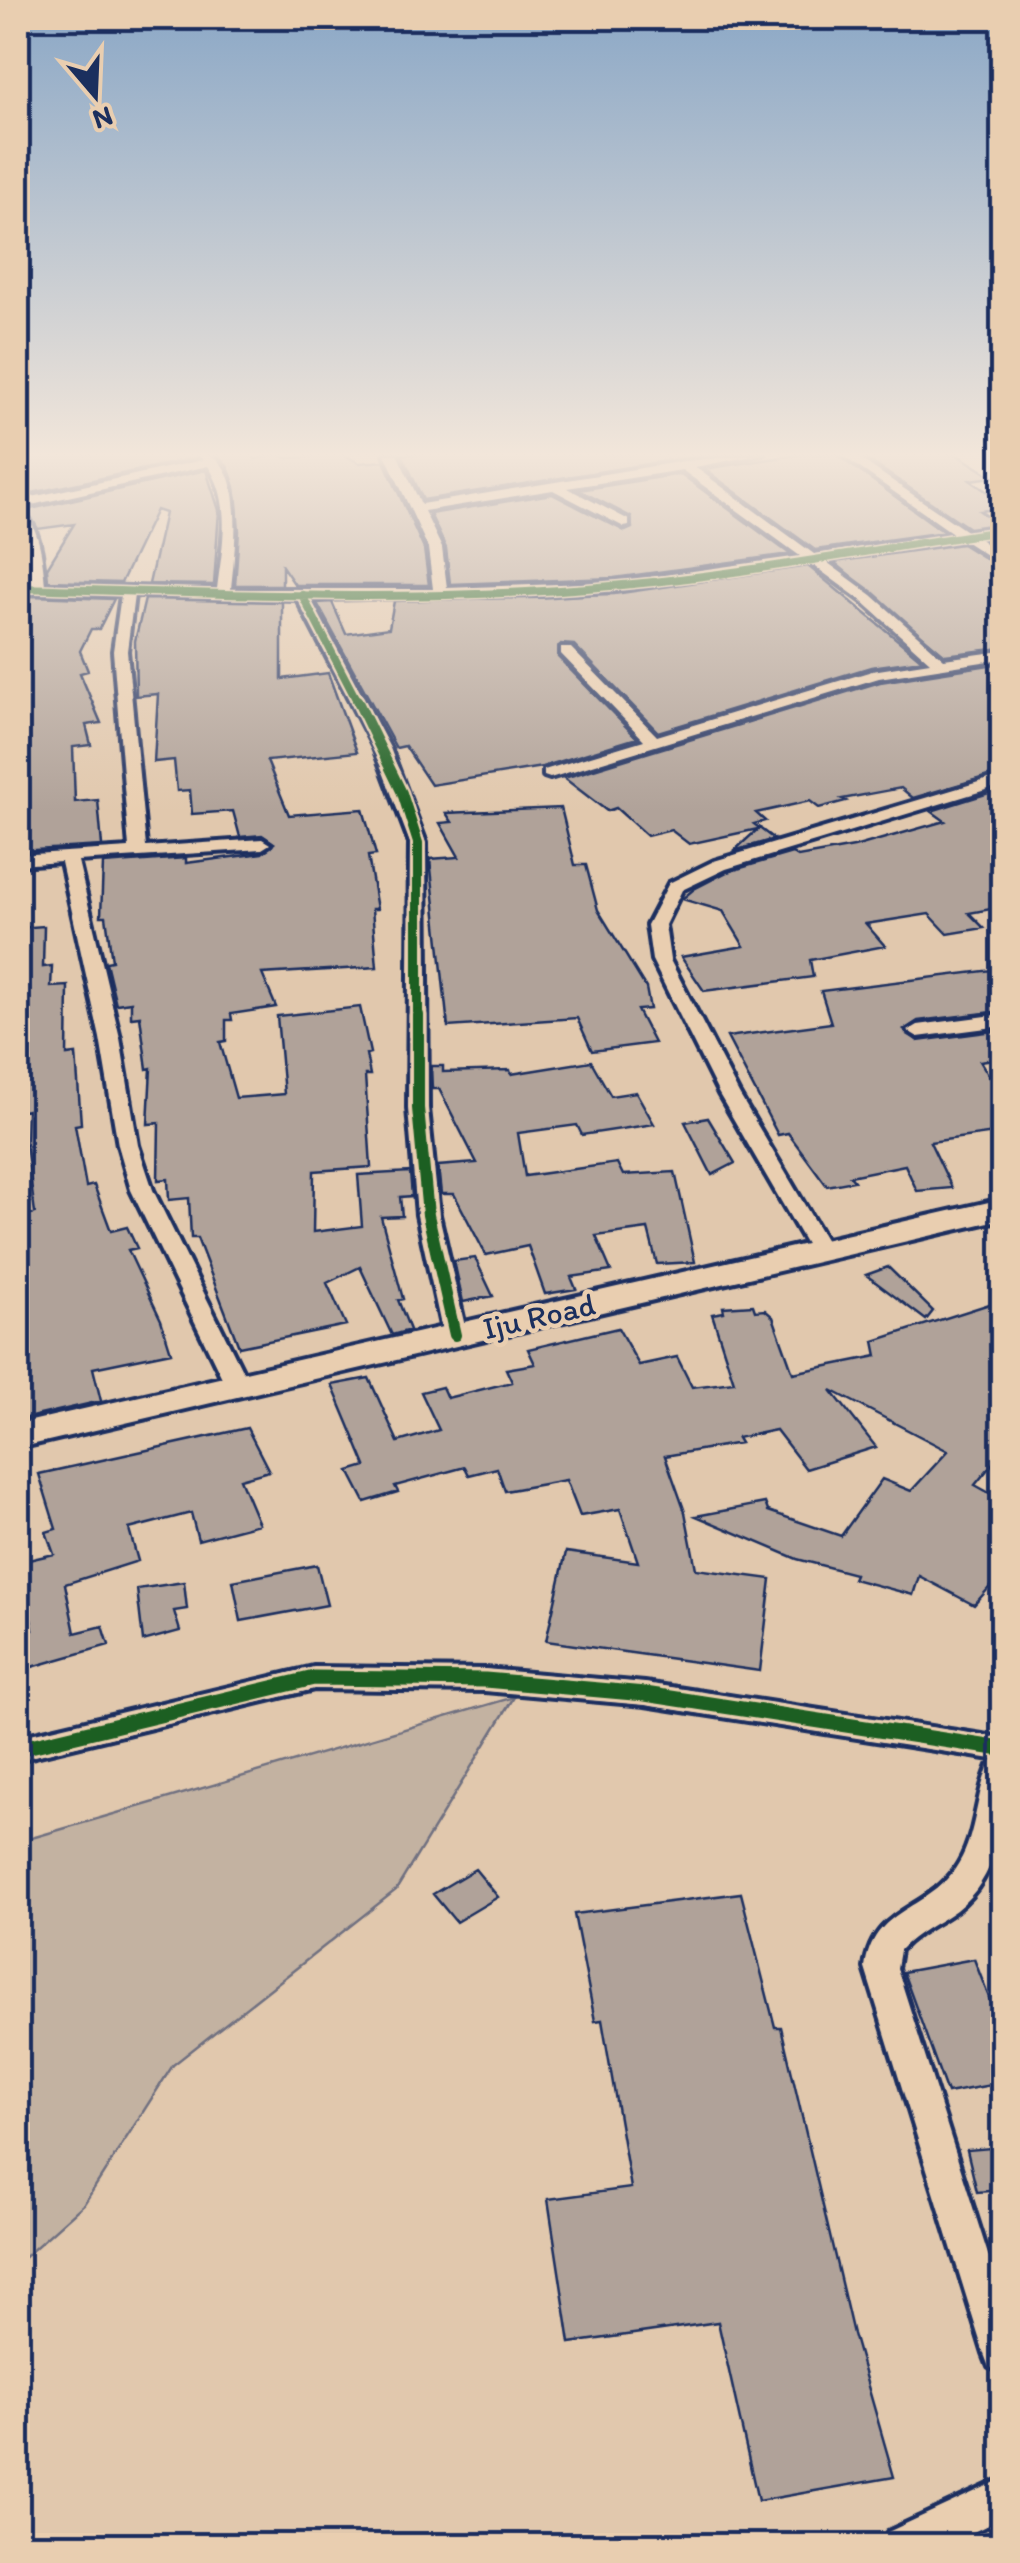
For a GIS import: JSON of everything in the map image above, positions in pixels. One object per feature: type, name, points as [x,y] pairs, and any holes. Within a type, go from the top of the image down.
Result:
[{"type":"main road","name":"Iju Road","points":[[18,1436],[822,1253],[1002,1208]]},
{"type":"street","points":[[37,574],[38,588]]},
{"type":"street","points":[[224,592],[225,574]]},
{"type":"street","points":[[438,574],[440,590]]},
{"type":"street","points":[[18,588],[302,594],[440,590],[492,594],[614,586],[702,574]]},
{"type":"street","points":[[833,574],[867,598],[938,662]]},
{"type":"street","points":[[128,590],[120,651],[138,851]]},
{"type":"street","points":[[302,594],[388,763],[418,843],[418,1108],[428,1215],[456,1335]]},
{"type":"street","points":[[566,651],[652,740]]},
{"type":"street","points":[[550,773],[877,674],[1002,655]]},
{"type":"street","points":[[822,1253],[729,1094],[669,976],[661,960],[656,925],[675,887],[720,865],[1002,780]]},
{"type":"street","points":[[18,860],[262,844]]},
{"type":"street","points":[[68,856],[110,1038],[132,1160],[142,1190],[237,1384]]},
{"type":"street","points":[[918,1032],[1002,1020]]},
{"type":"street","points":[[18,1749],[314,1678],[485,1680],[646,1694],[1002,1749]]},
{"type":"street","points":[[1002,1766],[992,1827],[960,1888],[939,1906],[888,1935],[880,1949],[881,1968],[1002,2354]]},
{"type":"street","points":[[902,2546],[1002,2498]]},
{"type":"shaded area","points":[[514,1697],[396,1890],[173,2065],[84,2204],[18,2263],[18,1842]]},
{"type":"building","points":[[47,574],[126,574],[121,583],[48,581]]},
{"type":"building","points":[[151,574],[215,574],[214,585],[149,584]]},
{"type":"building","points":[[236,574],[282,574],[282,585],[235,585]]},
{"type":"building","points":[[287,574],[427,574],[429,585],[295,585]]},
{"type":"building","points":[[449,574],[646,574],[614,578],[450,584]]},
{"type":"building","points":[[755,574],[817,574],[922,660],[871,667],[658,732],[574,645],[561,644],[558,657],[637,738],[542,767],[431,785],[405,746],[396,748],[317,603],[332,602],[346,634],[389,628],[394,601],[614,594]]},
{"type":"building","points":[[848,574],[1002,574],[1002,648],[945,655]]},
{"type":"building","points":[[31,596],[114,599],[99,629],[91,629],[80,651],[88,671],[80,673],[101,723],[86,725],[91,745],[73,747],[75,802],[98,800],[102,846],[18,851],[18,616]]},
{"type":"building","points":[[145,599],[282,602],[282,679],[328,673],[357,752],[267,761],[289,815],[363,809],[376,855],[368,856],[377,909],[372,909],[377,967],[262,974],[276,1007],[231,1014],[232,1020],[226,1020],[226,1041],[220,1042],[236,1098],[284,1094],[277,1016],[360,1007],[370,1053],[366,1054],[370,1075],[365,1075],[371,1167],[314,1171],[313,1232],[362,1226],[358,1175],[410,1172],[412,1196],[400,1197],[402,1216],[381,1217],[403,1299],[398,1300],[410,1330],[392,1335],[360,1267],[327,1283],[346,1325],[239,1347],[197,1238],[191,1238],[189,1198],[169,1200],[168,1179],[158,1180],[159,1123],[148,1124],[151,1068],[147,1069],[140,1016],[131,1017],[131,1002],[116,1004],[106,962],[112,961],[106,916],[101,916],[103,864],[186,858],[186,863],[262,853],[274,843],[262,835],[240,837],[233,811],[192,814],[190,790],[177,791],[174,760],[154,762],[158,694],[136,696],[135,641]]},
{"type":"building","points":[[1002,663],[1002,772],[913,798],[901,788],[842,799],[846,801],[819,808],[810,801],[756,813],[765,821],[754,824],[774,839],[734,851],[758,829],[689,844],[671,830],[647,836],[616,808],[607,811],[564,778],[880,682]]},
{"type":"building","points":[[1002,789],[1002,907],[969,913],[984,928],[948,934],[929,914],[866,924],[885,946],[810,960],[813,977],[704,991],[681,957],[744,946],[723,911],[682,899],[694,889],[727,872],[792,853],[798,857],[854,847],[945,821],[931,811]]},
{"type":"building","points":[[561,808],[575,865],[586,865],[598,910],[646,988],[650,1009],[637,1010],[654,1043],[592,1051],[577,1018],[448,1027],[430,859],[459,857],[440,823],[452,822],[446,813]]},
{"type":"building","points":[[44,926],[43,967],[52,966],[51,987],[68,986],[67,1055],[76,1054],[81,1124],[75,1125],[86,1187],[94,1185],[111,1231],[127,1227],[137,1248],[128,1250],[161,1320],[171,1352],[93,1368],[101,1401],[18,1420],[18,1217],[35,1213],[26,1144],[27,1110],[18,1112],[18,928]]},
{"type":"building","points":[[992,970],[1002,985],[1002,1011],[918,1021],[904,1030],[918,1041],[1002,1030],[1002,1058],[980,1061],[1002,1097],[1002,1132],[930,1142],[952,1188],[917,1191],[905,1165],[850,1176],[854,1181],[827,1186],[788,1133],[778,1135],[727,1037],[831,1023],[821,991]]},
{"type":"building","points":[[591,1061],[611,1096],[636,1092],[654,1124],[582,1135],[577,1125],[518,1133],[525,1176],[617,1163],[623,1175],[675,1172],[695,1262],[657,1264],[648,1229],[596,1236],[611,1271],[571,1277],[576,1289],[545,1294],[528,1246],[486,1255],[454,1194],[441,1194],[438,1166],[477,1163],[439,1089],[432,1089],[431,1066],[443,1066],[443,1072],[510,1070],[511,1074]]},
{"type":"building","points":[[708,1118],[735,1163],[712,1175],[685,1122]]},
{"type":"building","points":[[475,1258],[493,1296],[463,1302],[454,1261]]},
{"type":"building","points":[[888,1267],[933,1311],[926,1320],[866,1275]]},
{"type":"building","points":[[1002,1300],[1002,1452],[975,1485],[1002,1500],[1002,1573],[974,1605],[919,1576],[913,1595],[853,1579],[855,1574],[797,1559],[696,1516],[765,1503],[768,1511],[841,1536],[882,1479],[911,1491],[948,1451],[831,1390],[876,1447],[806,1469],[776,1430],[737,1438],[740,1443],[665,1456],[685,1512],[696,1569],[771,1579],[760,1671],[546,1641],[566,1552],[638,1562],[620,1509],[580,1516],[566,1480],[505,1491],[497,1468],[469,1475],[465,1467],[395,1486],[398,1492],[365,1502],[349,1471],[366,1466],[332,1385],[369,1378],[398,1442],[439,1430],[421,1392],[442,1387],[447,1398],[512,1382],[506,1369],[535,1364],[528,1349],[618,1328],[639,1365],[677,1357],[692,1387],[734,1382],[712,1314],[724,1312],[723,1307],[753,1305],[755,1311],[765,1310],[773,1317],[793,1373],[877,1356],[874,1341]]},
{"type":"building","points":[[247,1428],[269,1471],[240,1479],[259,1524],[198,1540],[191,1513],[129,1529],[138,1561],[65,1584],[75,1633],[103,1626],[109,1645],[18,1671],[18,1633],[33,1630],[20,1562],[54,1554],[46,1532],[56,1529],[39,1474]]},
{"type":"building","points":[[317,1565],[327,1605],[241,1621],[233,1581]]},
{"type":"building","points":[[184,1582],[187,1609],[174,1611],[180,1631],[143,1641],[137,1589]]},
{"type":"building","points":[[475,1869],[498,1897],[456,1922],[433,1894]]},
{"type":"building","points":[[741,1893],[775,2027],[781,2027],[853,2334],[894,2477],[758,2501],[718,2322],[570,2343],[548,2199],[631,2188],[602,2020],[595,2021],[574,1914]]},
{"type":"building","points":[[974,1959],[1002,2031],[1002,2083],[947,2093],[903,1972]]},
{"type":"building","points":[[1002,2147],[1002,2190],[977,2192],[967,2150]]},
{"type":"cycle path","points":[[18,588],[302,595],[542,591],[701,574]]},
{"type":"cycle path","points":[[302,595],[382,748],[418,843],[418,1108],[428,1215],[455,1335]]},
{"type":"cycle path","points":[[18,1749],[314,1678],[485,1680],[645,1694],[1002,1749]]}]
